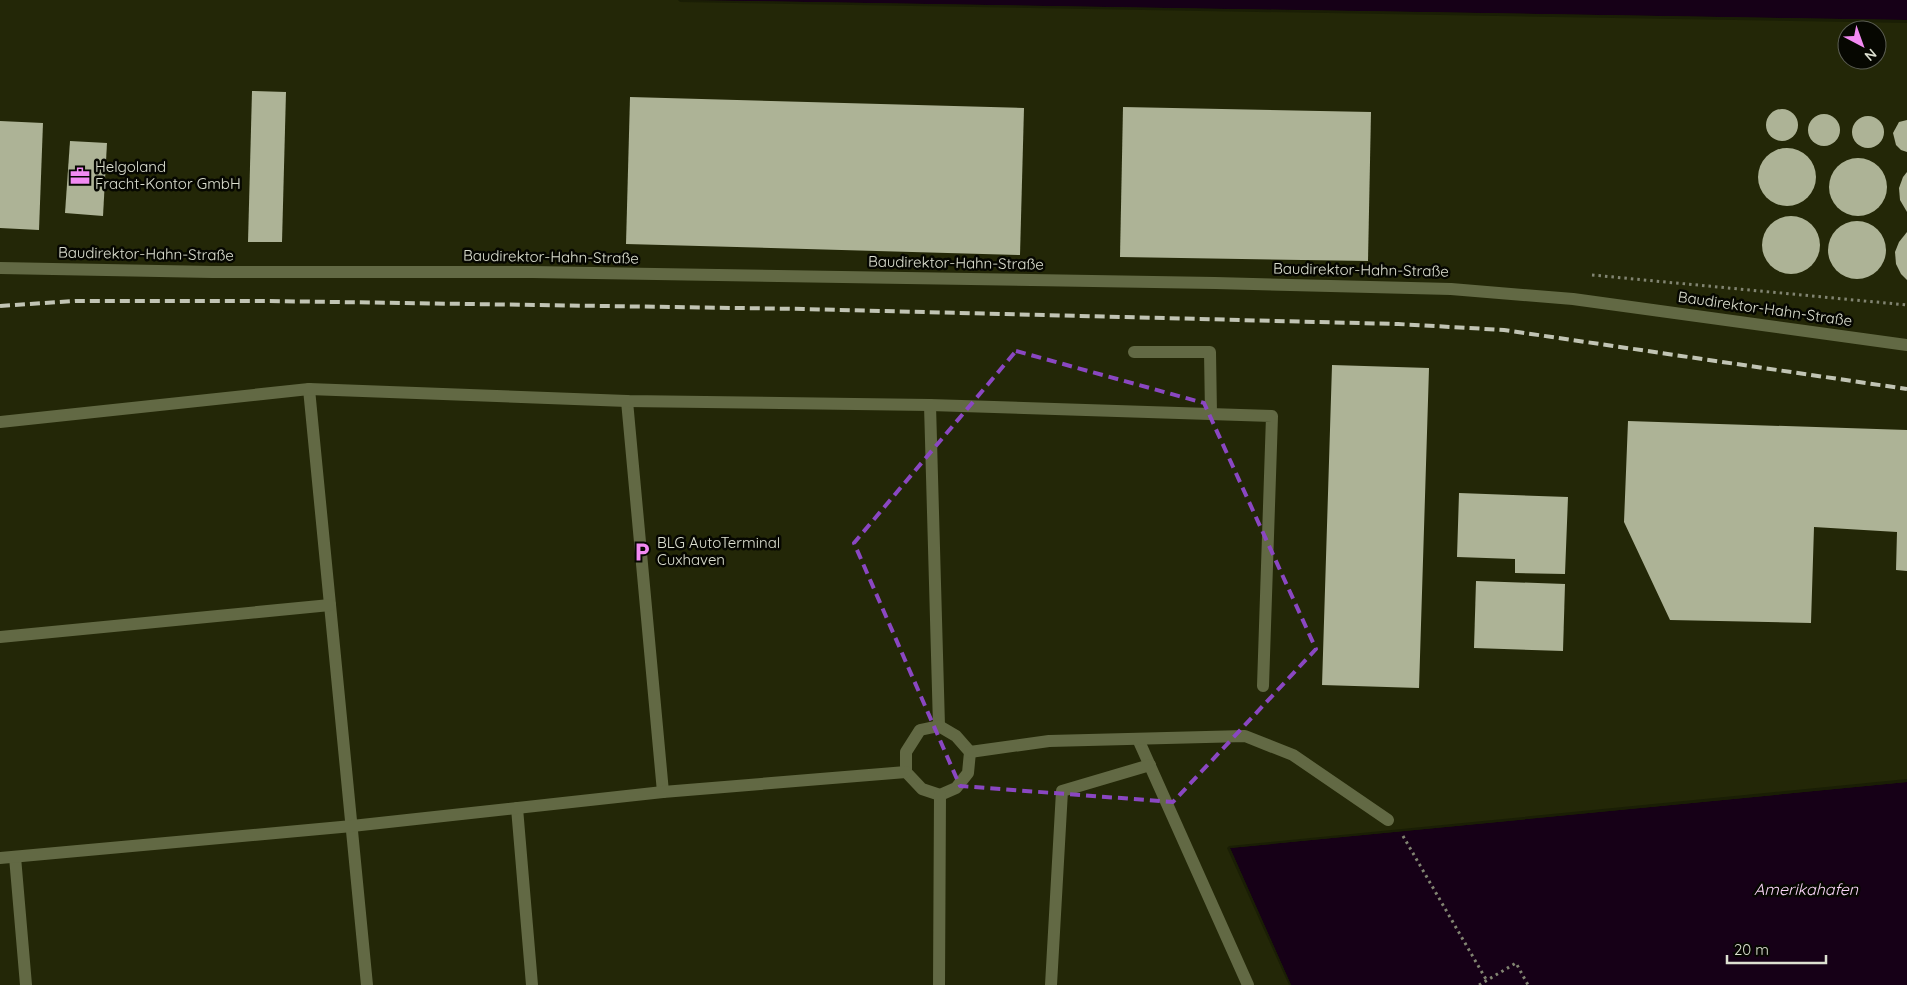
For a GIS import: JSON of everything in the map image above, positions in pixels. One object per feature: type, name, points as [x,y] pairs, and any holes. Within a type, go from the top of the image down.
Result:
[{"type":"street","name":"Baudirektor-Hahn-Straße","points":[[0,268],[212,272],[552,272],[1215,283],[1451,289],[1574,299],[1907,345]]},
{"type":"street","points":[[1134,352],[1210,352],[1211,414]]},
{"type":"street","points":[[0,422],[310,389],[627,401],[930,405],[1272,416],[1264,686]]},
{"type":"street","points":[[310,389],[367,985]]},
{"type":"street","points":[[627,401],[663,792]]},
{"type":"street","points":[[930,405],[939,726]]},
{"type":"street","points":[[0,637],[330,605]]},
{"type":"street","points":[[939,726],[956,736],[970,752],[968,773],[956,788],[940,795],[922,788],[906,772],[906,752],[920,730],[939,726]]},
{"type":"street","points":[[970,752],[1049,741],[1245,736],[1293,755],[1388,820]]},
{"type":"street","points":[[1138,739],[1248,985]]},
{"type":"street","points":[[1051,985],[1062,792],[1150,765]]},
{"type":"street","points":[[0,858],[352,826],[663,792],[906,772]]},
{"type":"street","points":[[940,795],[940,985]]},
{"type":"street","points":[[517,808],[532,985]]},
{"type":"street","points":[[15,857],[26,985]]},
{"type":"path","points":[[1400,831],[1487,981]]},
{"type":"path","points":[[1479,985],[1516,963],[1528,985]]},
{"type":"highlighted area","points":[[1016,351],[1204,403],[1316,649],[1173,802],[960,786],[854,543]]},
{"type":"shaded area","points":[[0,0],[680,0],[1907,20],[1907,782],[1230,848],[1291,985],[0,985]]},
{"type":"water","points":[[680,0],[1907,0],[1907,20]]},
{"type":"water","name":"Amerikahafen","points":[[1907,782],[1907,985],[1291,985],[1230,848]]},
{"type":"pier","points":[[678,0],[1907,20],[1907,23],[1887,23],[1887,20],[1837,20],[1837,22],[680,2]]},
{"type":"pier","points":[[1907,779],[1907,782],[1230,848],[1291,985],[1289,985],[1227,848],[1229,846]]},
{"type":"building","points":[[252,91],[286,92],[282,242],[248,242]]},
{"type":"building","points":[[630,97],[1024,108],[1020,255],[626,244]]},
{"type":"building","points":[[1123,107],[1371,112],[1368,261],[1120,257]]},
{"type":"building","points":[[1782,109],[1794,113],[1798,125],[1794,137],[1782,141],[1770,137],[1766,125],[1770,113]]},
{"type":"building","points":[[1824,114],[1836,118],[1840,130],[1836,142],[1824,146],[1812,142],[1808,130],[1812,118]]},
{"type":"building","points":[[1868,116],[1880,120],[1884,132],[1880,144],[1868,148],[1856,144],[1852,132],[1856,120]]},
{"type":"building","points":[[1907,120],[1907,152],[1901,150],[1896,145],[1893,133],[1899,122]]},
{"type":"building","points":[[0,121],[43,123],[39,230],[0,228]]},
{"type":"building","points":[[70,141],[107,143],[103,216],[65,213]]},
{"type":"building","points":[[1781,148],[1793,148],[1808,156],[1816,171],[1816,183],[1808,198],[1793,206],[1781,206],[1766,198],[1758,183],[1758,171],[1766,156]]},
{"type":"building","points":[[1852,158],[1864,158],[1879,166],[1887,181],[1887,193],[1879,208],[1864,216],[1852,216],[1837,208],[1829,193],[1829,181],[1837,166]]},
{"type":"building","points":[[1907,172],[1907,212],[1900,200],[1899,188]]},
{"type":"building","points":[[1785,216],[1797,216],[1812,224],[1820,239],[1820,251],[1812,266],[1797,274],[1785,274],[1770,266],[1762,251],[1762,239],[1770,224]]},
{"type":"building","points":[[1851,221],[1863,221],[1878,229],[1886,244],[1886,256],[1878,271],[1863,279],[1851,279],[1836,271],[1828,256],[1828,244],[1836,229]]},
{"type":"building","points":[[1907,232],[1907,280],[1901,274],[1896,264],[1895,252],[1899,242]]},
{"type":"building","points":[[1332,365],[1429,368],[1419,688],[1322,685]]},
{"type":"building","points":[[1628,421],[1907,430],[1907,571],[1896,570],[1897,532],[1814,527],[1811,623],[1670,620],[1624,522]]},
{"type":"building","points":[[1459,493],[1568,497],[1565,574],[1515,573],[1515,559],[1457,557]]},
{"type":"building","points":[[1476,581],[1565,584],[1563,651],[1474,648]]},
{"type":"railway","points":[[0,306],[75,301],[269,301],[804,309],[1398,324],[1504,330],[1907,389]]},
{"type":"place","name":"Helgoland Fracht-Kontor GmbH","points":[[80,176]]},
{"type":"place","name":"BLG AutoTerminal Cuxhaven","points":[[642,552]]}]
